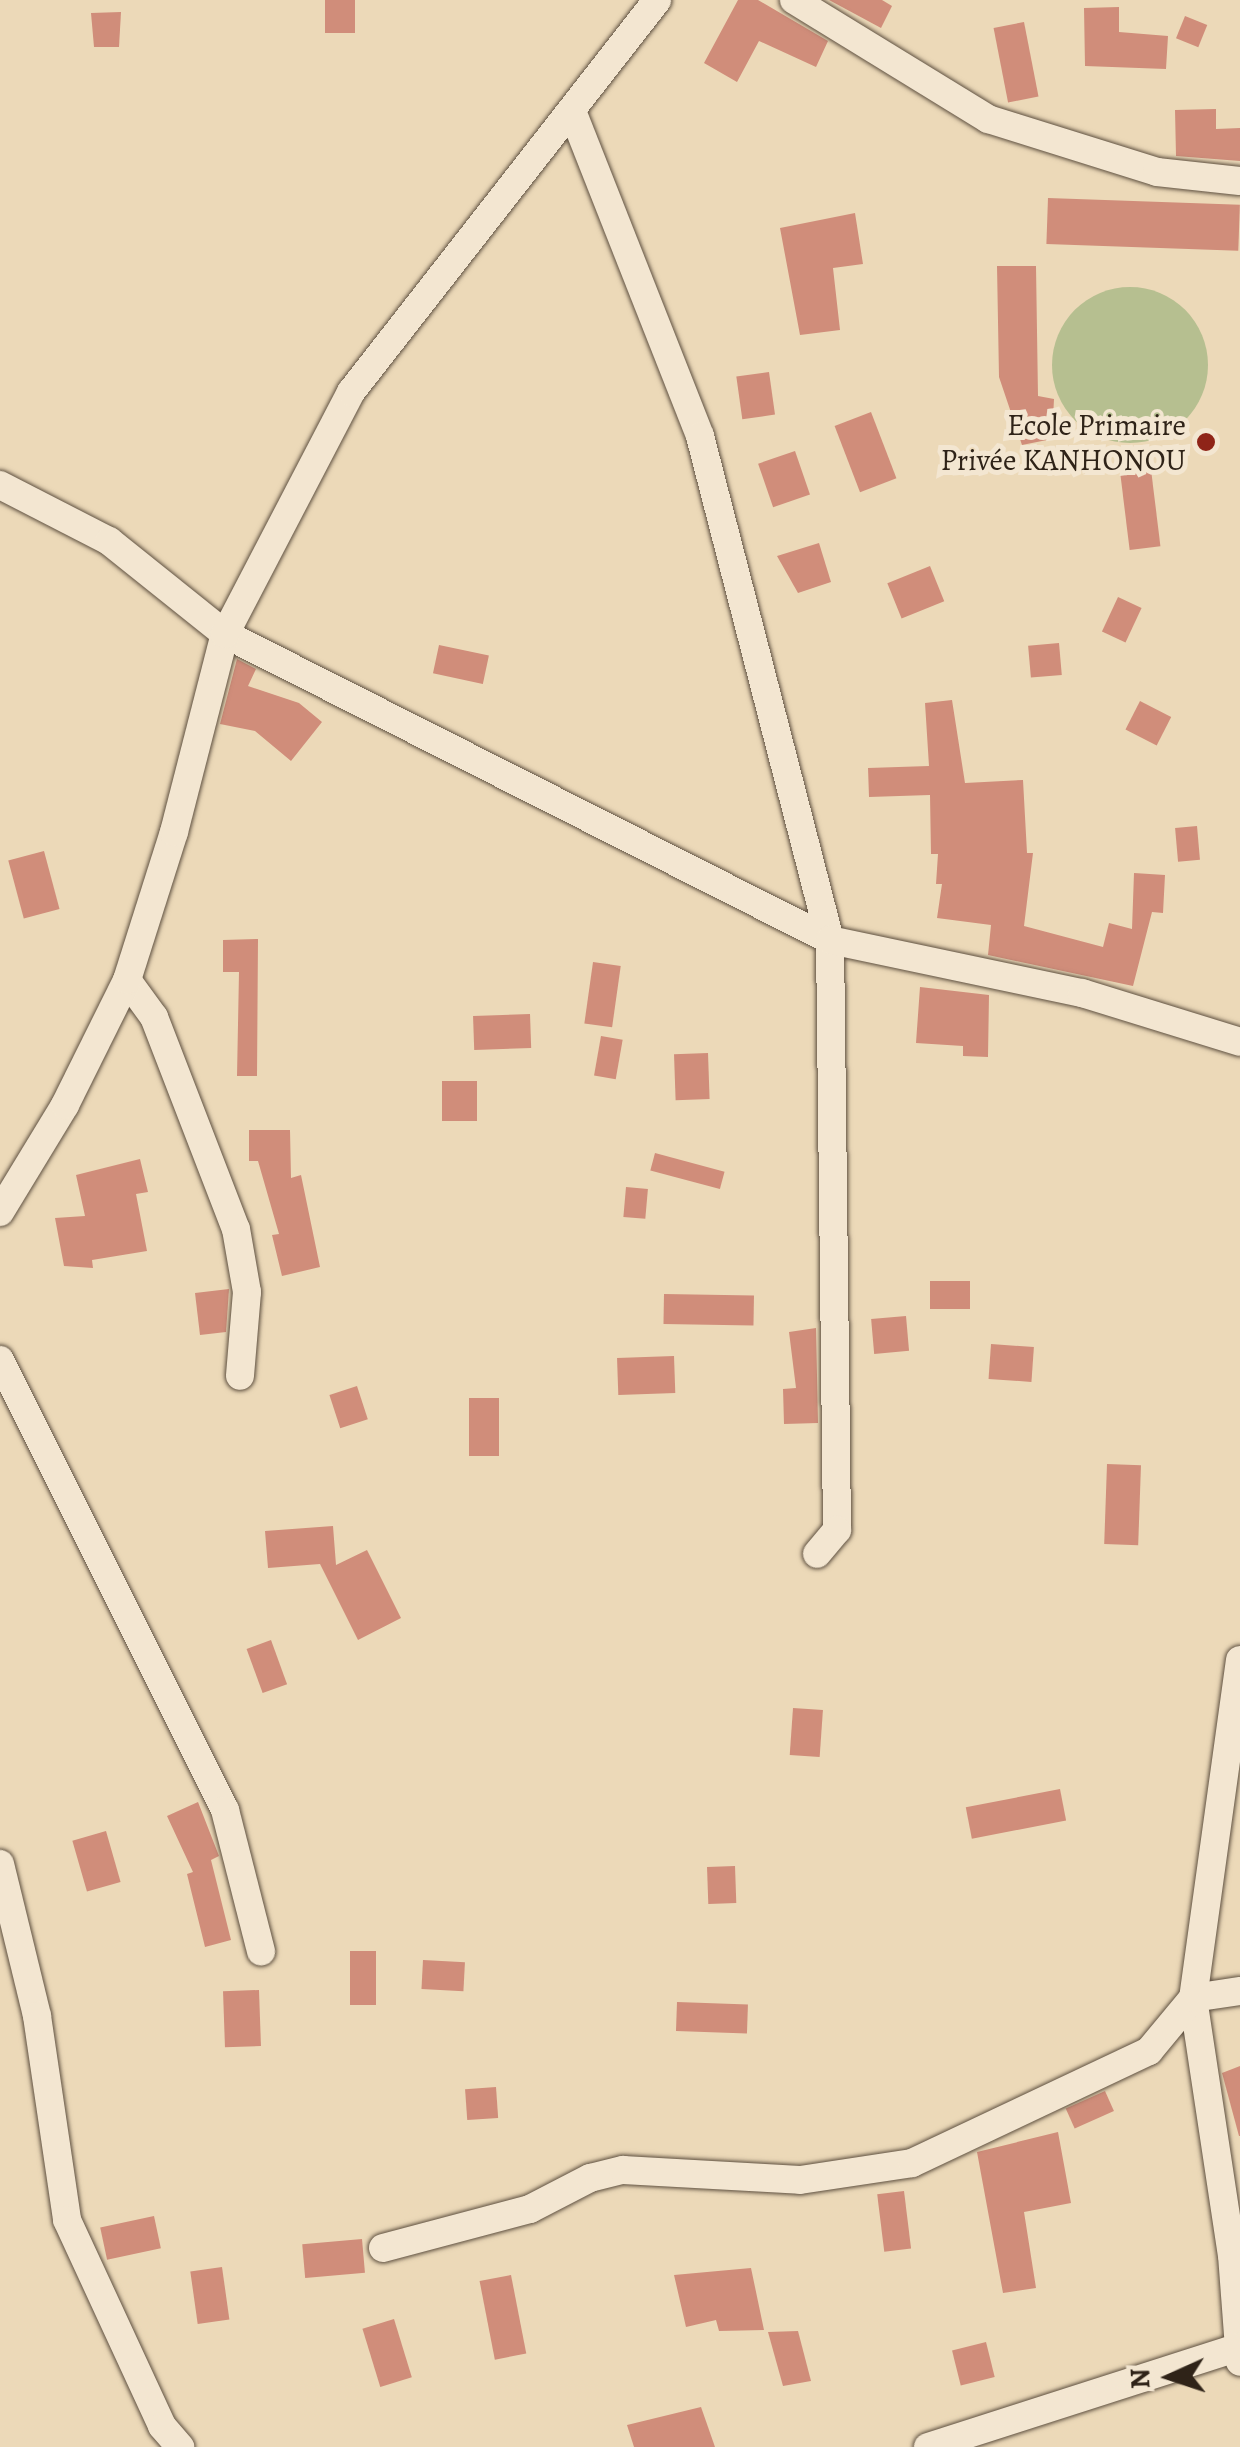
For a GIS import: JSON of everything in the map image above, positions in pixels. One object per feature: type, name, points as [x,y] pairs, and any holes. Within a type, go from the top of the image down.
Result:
[{"type":"street","points":[[0,1212],[64,1105],[128,980],[174,832],[225,634],[351,392],[657,0]]},
{"type":"street","points":[[794,0],[988,119],[1158,172],[1240,181]]},
{"type":"street","points":[[572,111],[700,436],[830,940],[837,1530],[817,1554]]},
{"type":"street","points":[[0,485],[108,541],[225,634],[830,940],[1082,993],[1240,1042]]},
{"type":"street","points":[[128,980],[154,1017],[236,1229],[247,1292],[240,1376]]},
{"type":"street","points":[[0,1360],[224,1810],[261,1951]]},
{"type":"street","points":[[1240,1660],[1228,1801],[1193,1998],[1232,2214],[1240,2362]]},
{"type":"street","points":[[0,1864],[37,2016],[67,2220],[166,2440]]},
{"type":"street","points":[[383,2248],[530,2209],[590,2178],[623,2170],[800,2180],[912,2164],[1149,2051],[1193,1998],[1240,1991]]},
{"type":"street","points":[[928,2447],[1239,2347]]},
{"type":"green space","points":[[1130,287],[1160,293],[1185,310],[1202,335],[1208,365],[1202,395],[1185,420],[1160,437],[1130,443],[1100,437],[1075,420],[1058,395],[1052,365],[1058,335],[1075,310],[1100,293]]},
{"type":"building","points":[[325,0],[355,0],[355,33],[325,33]]},
{"type":"building","points":[[738,0],[758,0],[828,41],[816,67],[759,41],[737,82],[704,63]]},
{"type":"building","points":[[829,0],[882,0],[892,6],[881,28]]},
{"type":"building","points":[[1119,7],[1119,32],[1168,36],[1166,69],[1085,66],[1084,8]]},
{"type":"building","points":[[121,12],[119,47],[94,47],[91,13]]},
{"type":"building","points":[[1185,16],[1207,25],[1198,47],[1176,38]]},
{"type":"building","points":[[1024,22],[1039,97],[1008,103],[994,28]]},
{"type":"building","points":[[1216,109],[1216,129],[1240,128],[1240,161],[1176,156],[1175,110]]},
{"type":"building","points":[[1048,198],[1240,205],[1238,251],[1046,244]]},
{"type":"building","points":[[855,213],[863,264],[833,268],[840,330],[800,335],[780,228]]},
{"type":"building","points":[[997,266],[1036,266],[1038,396],[1054,399],[1052,439],[1022,445],[999,377]]},
{"type":"building","points":[[769,372],[775,415],[742,419],[736,377]]},
{"type":"building","points":[[871,412],[896,478],[860,492],[835,426]]},
{"type":"building","points":[[1148,445],[1160,546],[1130,550],[1117,449]]},
{"type":"building","points":[[795,451],[810,494],[773,507],[758,464]]},
{"type":"building","points":[[819,543],[831,582],[798,593],[777,556]]},
{"type":"building","points":[[930,566],[944,601],[902,618],[887,583]]},
{"type":"building","points":[[1118,597],[1142,608],[1126,642],[1102,631]]},
{"type":"building","points":[[1059,643],[1062,675],[1031,678],[1028,646]]},
{"type":"building","points":[[439,645],[489,656],[483,684],[433,673]]},
{"type":"building","points":[[237,659],[256,669],[248,686],[299,703],[322,722],[291,761],[255,731],[220,724]]},
{"type":"building","points":[[952,700],[965,783],[1023,780],[1027,853],[1033,853],[1024,926],[1103,947],[1109,923],[1132,929],[1134,873],[1165,875],[1163,913],[1152,912],[1133,986],[988,955],[991,925],[937,918],[942,884],[936,884],[938,854],[931,854],[930,795],[869,797],[868,768],[929,766],[925,703]]},
{"type":"building","points":[[1140,701],[1171,717],[1157,745],[1125,730]]},
{"type":"building","points":[[1197,826],[1200,860],[1178,862],[1175,828]]},
{"type":"building","points":[[44,851],[60,909],[24,919],[8,861]]},
{"type":"building","points":[[258,939],[257,1076],[237,1076],[239,972],[223,972],[223,940]]},
{"type":"building","points":[[593,962],[621,966],[612,1027],[584,1023]]},
{"type":"building","points":[[920,987],[989,995],[988,1057],[963,1056],[963,1046],[916,1043]]},
{"type":"building","points":[[530,1014],[531,1048],[474,1050],[473,1016]]},
{"type":"building","points":[[601,1036],[623,1040],[616,1079],[594,1075]]},
{"type":"building","points":[[708,1053],[710,1099],[676,1100],[674,1054]]},
{"type":"building","points":[[442,1081],[477,1081],[477,1121],[442,1121]]},
{"type":"building","points":[[249,1130],[290,1130],[291,1178],[301,1175],[320,1267],[282,1276],[272,1235],[279,1234],[258,1161],[249,1161]]},
{"type":"building","points":[[655,1153],[725,1172],[720,1189],[650,1170]]},
{"type":"building","points":[[140,1159],[148,1192],[136,1194],[147,1251],[92,1260],[93,1268],[64,1266],[55,1218],[85,1216],[76,1175]]},
{"type":"building","points":[[626,1187],[648,1189],[645,1219],[623,1217]]},
{"type":"building","points":[[930,1281],[970,1281],[970,1309],[930,1309]]},
{"type":"building","points":[[229,1289],[226,1332],[200,1335],[195,1293]]},
{"type":"building","points":[[664,1294],[754,1296],[753,1326],[663,1324]]},
{"type":"building","points":[[906,1316],[909,1351],[874,1354],[871,1319]]},
{"type":"building","points":[[816,1328],[818,1423],[784,1424],[783,1389],[796,1388],[789,1332]]},
{"type":"building","points":[[991,1344],[1034,1347],[1031,1382],[989,1379]]},
{"type":"building","points":[[674,1356],[675,1393],[618,1395],[617,1358]]},
{"type":"building","points":[[357,1386],[368,1419],[340,1428],[329,1395]]},
{"type":"building","points":[[469,1398],[499,1398],[499,1456],[469,1456]]},
{"type":"building","points":[[1107,1464],[1141,1465],[1138,1545],[1104,1544]]},
{"type":"building","points":[[333,1526],[336,1565],[367,1550],[401,1618],[358,1640],[320,1564],[268,1568],[265,1531]]},
{"type":"building","points":[[271,1640],[287,1684],[263,1693],[247,1649]]},
{"type":"building","points":[[793,1708],[823,1710],[820,1757],[790,1755]]},
{"type":"building","points":[[1060,1789],[1066,1820],[972,1839],[966,1807]]},
{"type":"building","points":[[198,1802],[219,1856],[211,1860],[231,1940],[205,1947],[187,1874],[193,1872],[167,1816]]},
{"type":"building","points":[[106,1831],[121,1882],[87,1892],[72,1841]]},
{"type":"building","points":[[735,1866],[736,1903],[708,1904],[707,1867]]},
{"type":"building","points":[[350,1951],[376,1951],[376,2005],[350,2005]]},
{"type":"building","points":[[423,1960],[465,1962],[463,1991],[421,1989]]},
{"type":"building","points":[[259,1990],[261,2046],[225,2047],[223,1991]]},
{"type":"building","points":[[677,2002],[748,2004],[747,2033],[676,2031]]},
{"type":"building","points":[[1240,2066],[1240,2136],[1239,2136],[1222,2073]]},
{"type":"building","points":[[496,2087],[498,2118],[467,2120],[465,2089]]},
{"type":"building","points":[[1105,2091],[1114,2111],[1075,2129],[1066,2108]]},
{"type":"building","points":[[1058,2132],[1071,2203],[1024,2212],[1036,2288],[1003,2293],[977,2152]]},
{"type":"building","points":[[904,2191],[911,2249],[884,2252],[877,2194]]},
{"type":"building","points":[[154,2216],[161,2248],[107,2260],[100,2227]]},
{"type":"building","points":[[362,2239],[365,2273],[305,2278],[302,2244]]},
{"type":"building","points":[[222,2267],[229,2319],[198,2324],[190,2271]]},
{"type":"building","points":[[751,2268],[764,2330],[719,2331],[716,2320],[686,2327],[674,2275]]},
{"type":"building","points":[[511,2275],[526,2354],[495,2360],[480,2281]]},
{"type":"building","points":[[394,2319],[412,2377],[380,2387],[362,2329]]},
{"type":"building","points":[[798,2331],[811,2381],[783,2386],[768,2332]]},
{"type":"building","points":[[986,2342],[995,2377],[961,2385],[952,2350]]},
{"type":"building","points":[[701,2407],[715,2447],[634,2447],[627,2425]]},
{"type":"place","name":"Ecole Primaire Privée KANHONOU","points":[[1206,442]]}]
